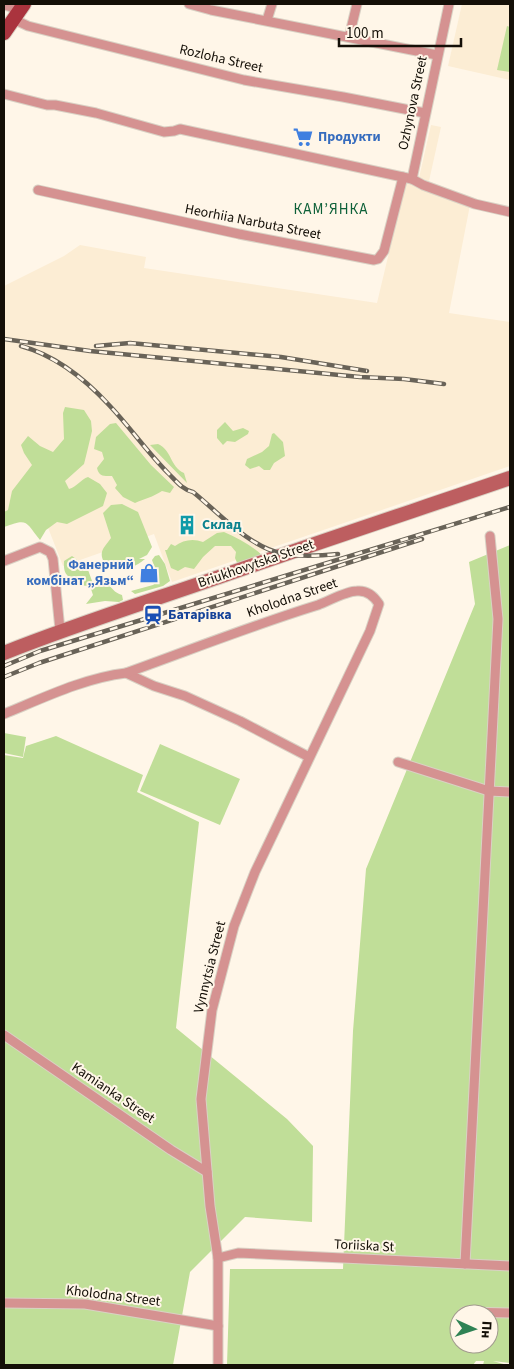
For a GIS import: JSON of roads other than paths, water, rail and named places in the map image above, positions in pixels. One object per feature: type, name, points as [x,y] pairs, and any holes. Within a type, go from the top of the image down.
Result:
[{"type":"main road","points":[[4,33],[18,11]]},
{"type":"main road","name":"Briukhovytska Street","points":[[4,653],[60,630],[510,478]]},
{"type":"street","points":[[188,4],[437,54]]},
{"type":"street","points":[[267,20],[272,4]]},
{"type":"street","points":[[349,37],[357,4]]},
{"type":"street","name":"Ozhynova Street","points":[[407,178],[425,113],[449,4]]},
{"type":"street","name":"Rozloha Street","points":[[4,5],[18,11],[28,26],[244,80],[425,113]]},
{"type":"street","points":[[4,94],[47,105],[105,115],[164,132],[180,129],[407,178],[475,204],[510,212]]},
{"type":"street","name":"Heorhiia Narbuta Street","points":[[38,190],[239,234],[374,260],[378,259],[384,251],[407,178]]},
{"type":"street","points":[[465,1264],[498,619],[490,536]]},
{"type":"street","points":[[4,561],[40,547],[50,552],[53,559],[60,630]]},
{"type":"street","name":"Kholodna Street","points":[[4,714],[61,690],[113,674],[126,673],[353,591],[365,591],[375,598],[379,604]]},
{"type":"street","name":"Vynnytsia Street","points":[[218,1365],[218,1258],[210,1206],[201,1099],[212,1010],[234,926],[255,872],[370,631],[379,604]]},
{"type":"street","points":[[126,673],[154,686],[185,696],[240,721],[309,757]]},
{"type":"street","points":[[398,762],[489,791],[510,792]]},
{"type":"street","name":"Kamianka Street","points":[[4,1035],[171,1150],[207,1172]]},
{"type":"street","name":"Toriiska St","points":[[218,1258],[238,1253],[510,1266]]},
{"type":"street","name":"Kholodna Street","points":[[4,1303],[85,1304],[218,1326]]},
{"type":"railway","points":[[4,339],[90,351],[444,384]]},
{"type":"railway","points":[[96,346],[130,343],[281,357],[367,371]]},
{"type":"railway","points":[[21,346],[45,355],[68,369],[90,386],[117,413],[153,457],[177,482],[193,492],[236,529],[259,545],[284,554],[297,556],[338,554]]},
{"type":"railway","points":[[4,666],[40,651],[510,507]]},
{"type":"railway","points":[[4,677],[39,663],[422,539]]},
{"type":"place","name":"Продукти","points":[[303,137]]},
{"type":"place","name":"Склад","points":[[187,525]]},
{"type":"place","name":"Фанерний комбінат „Язьм“","points":[[149,573]]},
{"type":"place","name":"Батарівка","points":[[153,615]]},
{"type":"district","name":"КАМ’ЯНКА","points":[[331,209]]}]
